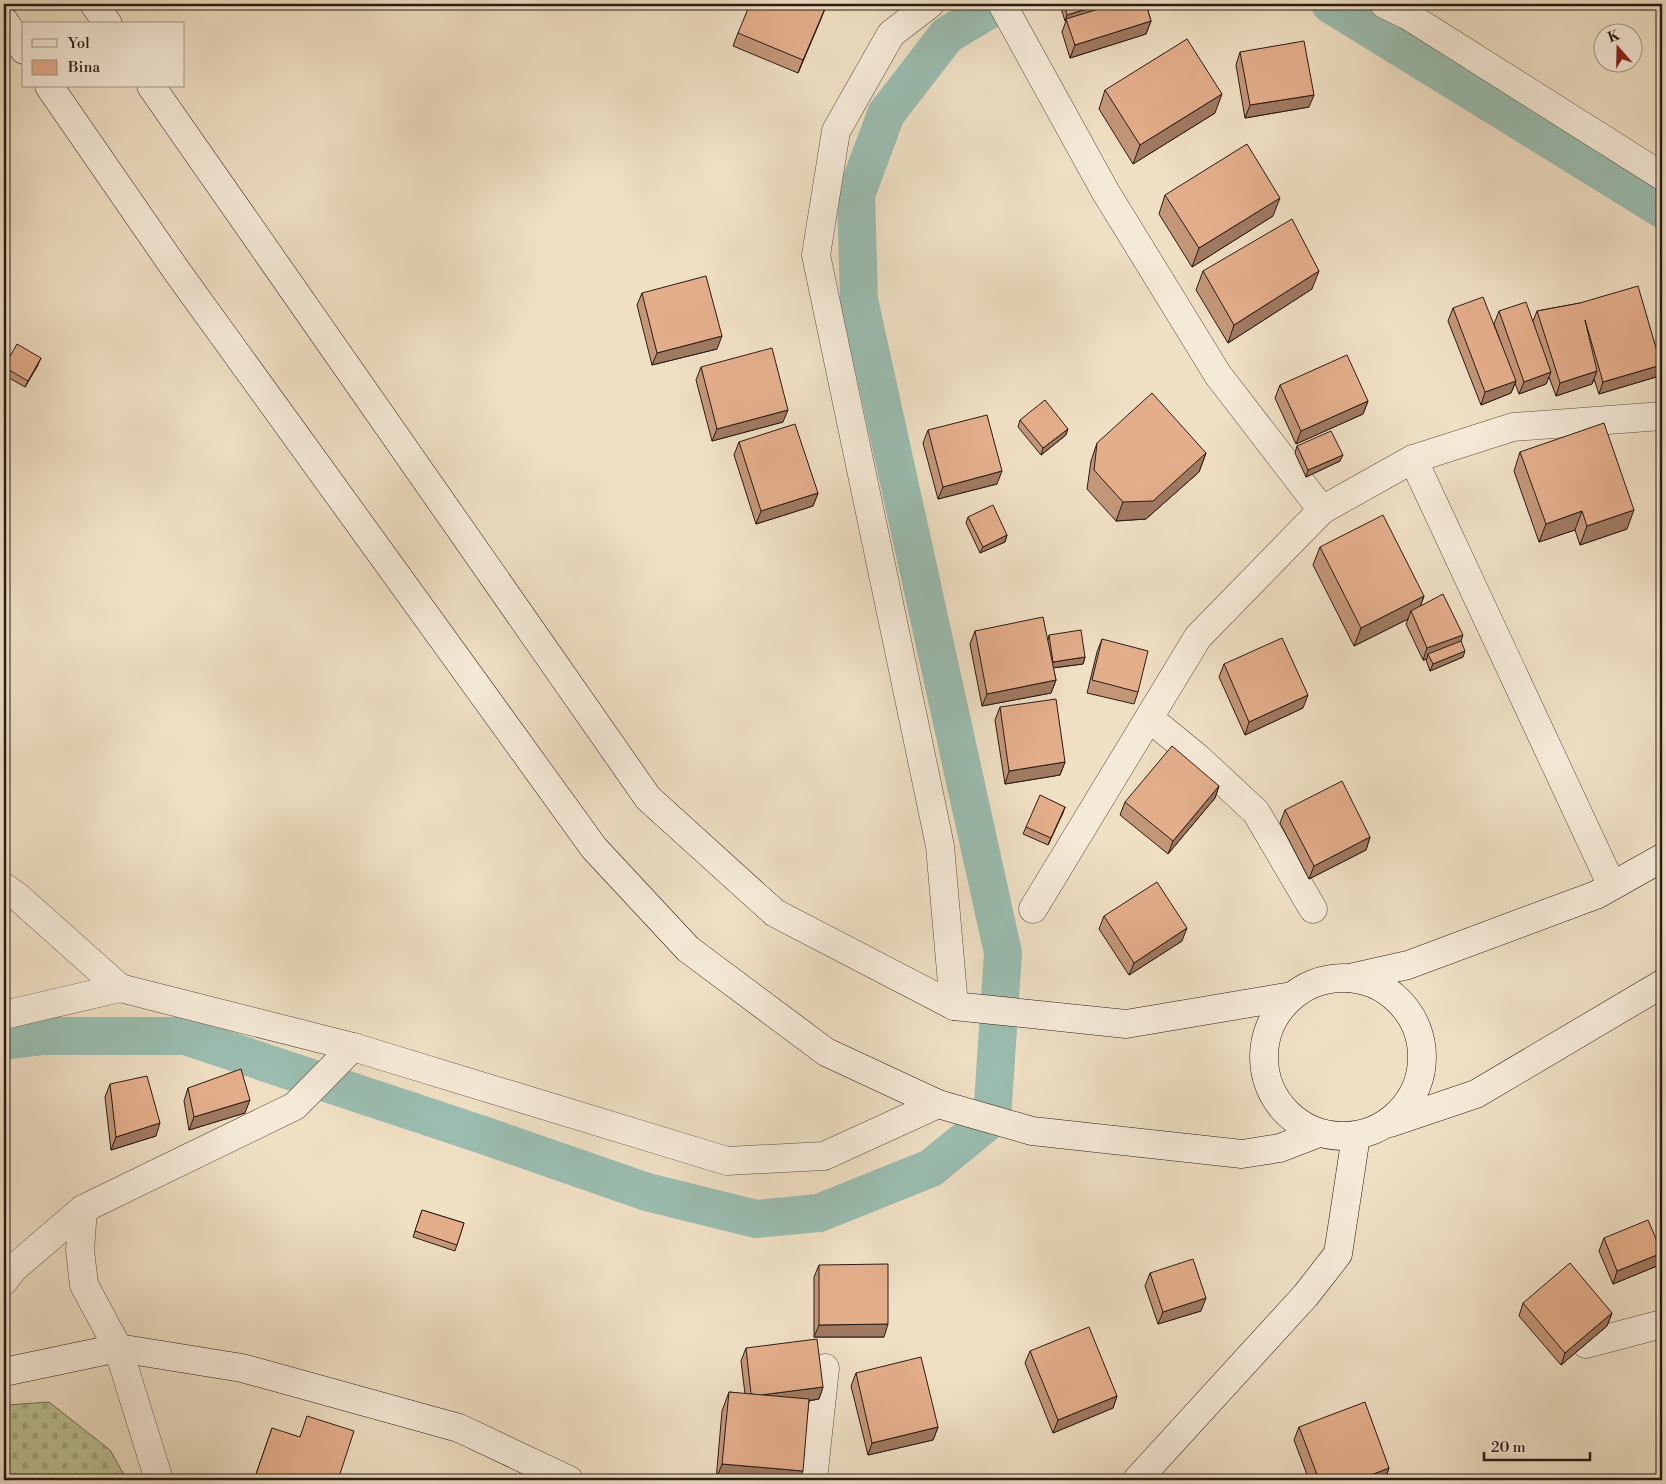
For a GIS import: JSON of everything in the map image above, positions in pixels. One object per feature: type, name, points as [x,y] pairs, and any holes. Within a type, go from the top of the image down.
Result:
[{"type":"street","points":[[94,4],[107,22]]},
{"type":"street","points":[[930,4],[891,34],[836,131],[816,255],[940,846],[965,1007]]},
{"type":"street","points":[[1384,4],[1407,15],[1662,176]]},
{"type":"street","points":[[1004,6],[1105,190],[1218,375],[1322,510]]},
{"type":"street","points":[[4,21],[22,47]]},
{"type":"street","points":[[50,88],[176,270],[594,848],[688,949],[826,1052],[946,1106],[1032,1131],[1242,1154],[1280,1148],[1319,1134]]},
{"type":"street","points":[[153,88],[648,798],[775,913],[965,1007],[1126,1024],[1292,996]]},
{"type":"street","points":[[1033,909],[1198,637],[1322,510],[1413,459],[1513,427],[1662,416]]},
{"type":"street","points":[[1413,459],[1612,886]]},
{"type":"street","points":[[1149,718],[1198,758],[1256,812],[1312,909]]},
{"type":"street","points":[[1662,858],[1596,895],[1408,966],[1349,978],[1329,979],[1309,986],[1292,996],[1276,1014],[1266,1036],[1263,1060],[1268,1085],[1279,1106],[1297,1122],[1319,1134],[1337,1137],[1356,1136],[1476,1094],[1662,984]]},
{"type":"street","points":[[4,887],[18,897],[120,988]]},
{"type":"street","points":[[1349,978],[1373,984],[1394,997],[1411,1016],[1420,1039],[1422,1064],[1416,1088],[1403,1109],[1384,1125]]},
{"type":"street","points":[[4,1015],[120,988],[353,1047],[728,1161],[824,1156],[946,1106]]},
{"type":"street","points":[[4,1281],[13,1269],[83,1209],[295,1106],[353,1047]]},
{"type":"street","points":[[1137,1480],[1306,1295],[1338,1254],[1356,1136]]},
{"type":"street","points":[[83,1209],[80,1250],[84,1285],[118,1348],[159,1480]]},
{"type":"street","points":[[1586,1344],[1662,1324]]},
{"type":"street","points":[[4,1372],[118,1348],[242,1368],[459,1428],[569,1480]]},
{"type":"street","points":[[813,1480],[825,1368]]},
{"type":"green space","points":[[49,1402],[110,1450],[127,1480],[4,1480],[4,1407],[8,1405]]},
{"type":"building","points":[[750,4],[820,4],[826,6],[803,60],[738,33]]},
{"type":"building","points":[[1064,4],[1103,4],[1067,15]]},
{"type":"building","points":[[1115,4],[1146,4],[1151,21],[1075,45],[1066,19]]},
{"type":"building","points":[[1187,39],[1222,94],[1140,145],[1105,90]]},
{"type":"building","points":[[1304,41],[1314,95],[1250,105],[1240,52]]},
{"type":"building","points":[[1247,144],[1280,198],[1199,248],[1165,195]]},
{"type":"building","points":[[1292,219],[1319,271],[1234,325],[1203,271]]},
{"type":"building","points":[[706,276],[722,336],[657,353],[642,293]]},
{"type":"building","points":[[1638,286],[1661,365],[1603,382],[1585,320],[1597,371],[1560,383],[1537,311],[1580,303]]},
{"type":"building","points":[[1483,297],[1516,381],[1485,392],[1453,308]]},
{"type":"building","points":[[1526,302],[1551,372],[1524,382],[1499,311]]},
{"type":"building","points":[[17,344],[41,358],[28,381],[4,367]]},
{"type":"building","points":[[772,348],[788,410],[717,429],[701,367]]},
{"type":"building","points":[[1347,355],[1368,401],[1301,431],[1280,385]]},
{"type":"building","points":[[1152,393],[1206,453],[1153,501],[1123,502],[1094,470],[1097,443]]},
{"type":"building","points":[[1045,400],[1068,429],[1043,448],[1020,420]]},
{"type":"building","points":[[987,415],[1002,471],[943,487],[928,430]]},
{"type":"building","points":[[1604,423],[1634,510],[1587,526],[1582,511],[1546,524],[1520,452]]},
{"type":"building","points":[[795,424],[818,493],[761,511],[739,442]]},
{"type":"building","points":[[1331,431],[1343,455],[1308,470],[1297,446]]},
{"type":"building","points":[[993,505],[1007,535],[983,547],[968,517]]},
{"type":"building","points":[[1383,515],[1424,596],[1361,628],[1320,547]]},
{"type":"building","points":[[1443,594],[1463,635],[1427,648],[1411,611]]},
{"type":"building","points":[[1043,617],[1056,680],[987,694],[975,631]]},
{"type":"building","points":[[1081,630],[1085,657],[1053,662],[1049,635]]},
{"type":"building","points":[[1282,638],[1308,695],[1249,722],[1224,664]]},
{"type":"building","points":[[1102,639],[1148,651],[1138,692],[1092,680]]},
{"type":"building","points":[[1461,641],[1465,651],[1433,664],[1428,654]]},
{"type":"building","points":[[1056,699],[1065,762],[1009,771],[1000,707]]},
{"type":"building","points":[[1172,746],[1219,786],[1173,841],[1125,802]]},
{"type":"building","points":[[1342,781],[1370,837],[1314,866],[1285,810]]},
{"type":"building","points":[[1040,795],[1065,807],[1051,838],[1026,827]]},
{"type":"building","points":[[1157,882],[1187,928],[1134,963],[1104,916]]},
{"type":"building","points":[[241,1069],[250,1100],[194,1117],[188,1088]]},
{"type":"building","points":[[147,1076],[160,1123],[116,1137],[110,1084]]},
{"type":"building","points":[[422,1210],[464,1223],[457,1245],[415,1231]]},
{"type":"building","points":[[1648,1220],[1662,1253],[1617,1271],[1604,1238]]},
{"type":"building","points":[[1193,1259],[1206,1298],[1163,1312],[1150,1273]]},
{"type":"building","points":[[1570,1263],[1612,1313],[1565,1353],[1523,1303]]},
{"type":"building","points":[[888,1264],[888,1324],[819,1325],[819,1265]]},
{"type":"building","points":[[1089,1327],[1117,1396],[1058,1420],[1030,1351]]},
{"type":"building","points":[[817,1339],[823,1387],[761,1395],[751,1394],[746,1348]]},
{"type":"building","points":[[921,1357],[938,1427],[872,1443],[856,1373]]},
{"type":"building","points":[[729,1392],[809,1399],[803,1471],[722,1464]]},
{"type":"building","points":[[1365,1402],[1389,1468],[1358,1480],[1319,1480],[1299,1427]]},
{"type":"building","points":[[307,1416],[354,1431],[338,1480],[254,1480],[272,1428],[300,1437]]},
{"type":"waterway","points":[[4,1041],[43,1036],[185,1036],[477,1133],[647,1192],[756,1219],[819,1213],[931,1168],[992,1118],[1003,953],[859,300],[856,195],[886,114],[947,35],[999,4]]},
{"type":"waterway","points":[[1330,4],[1662,209]]}]
